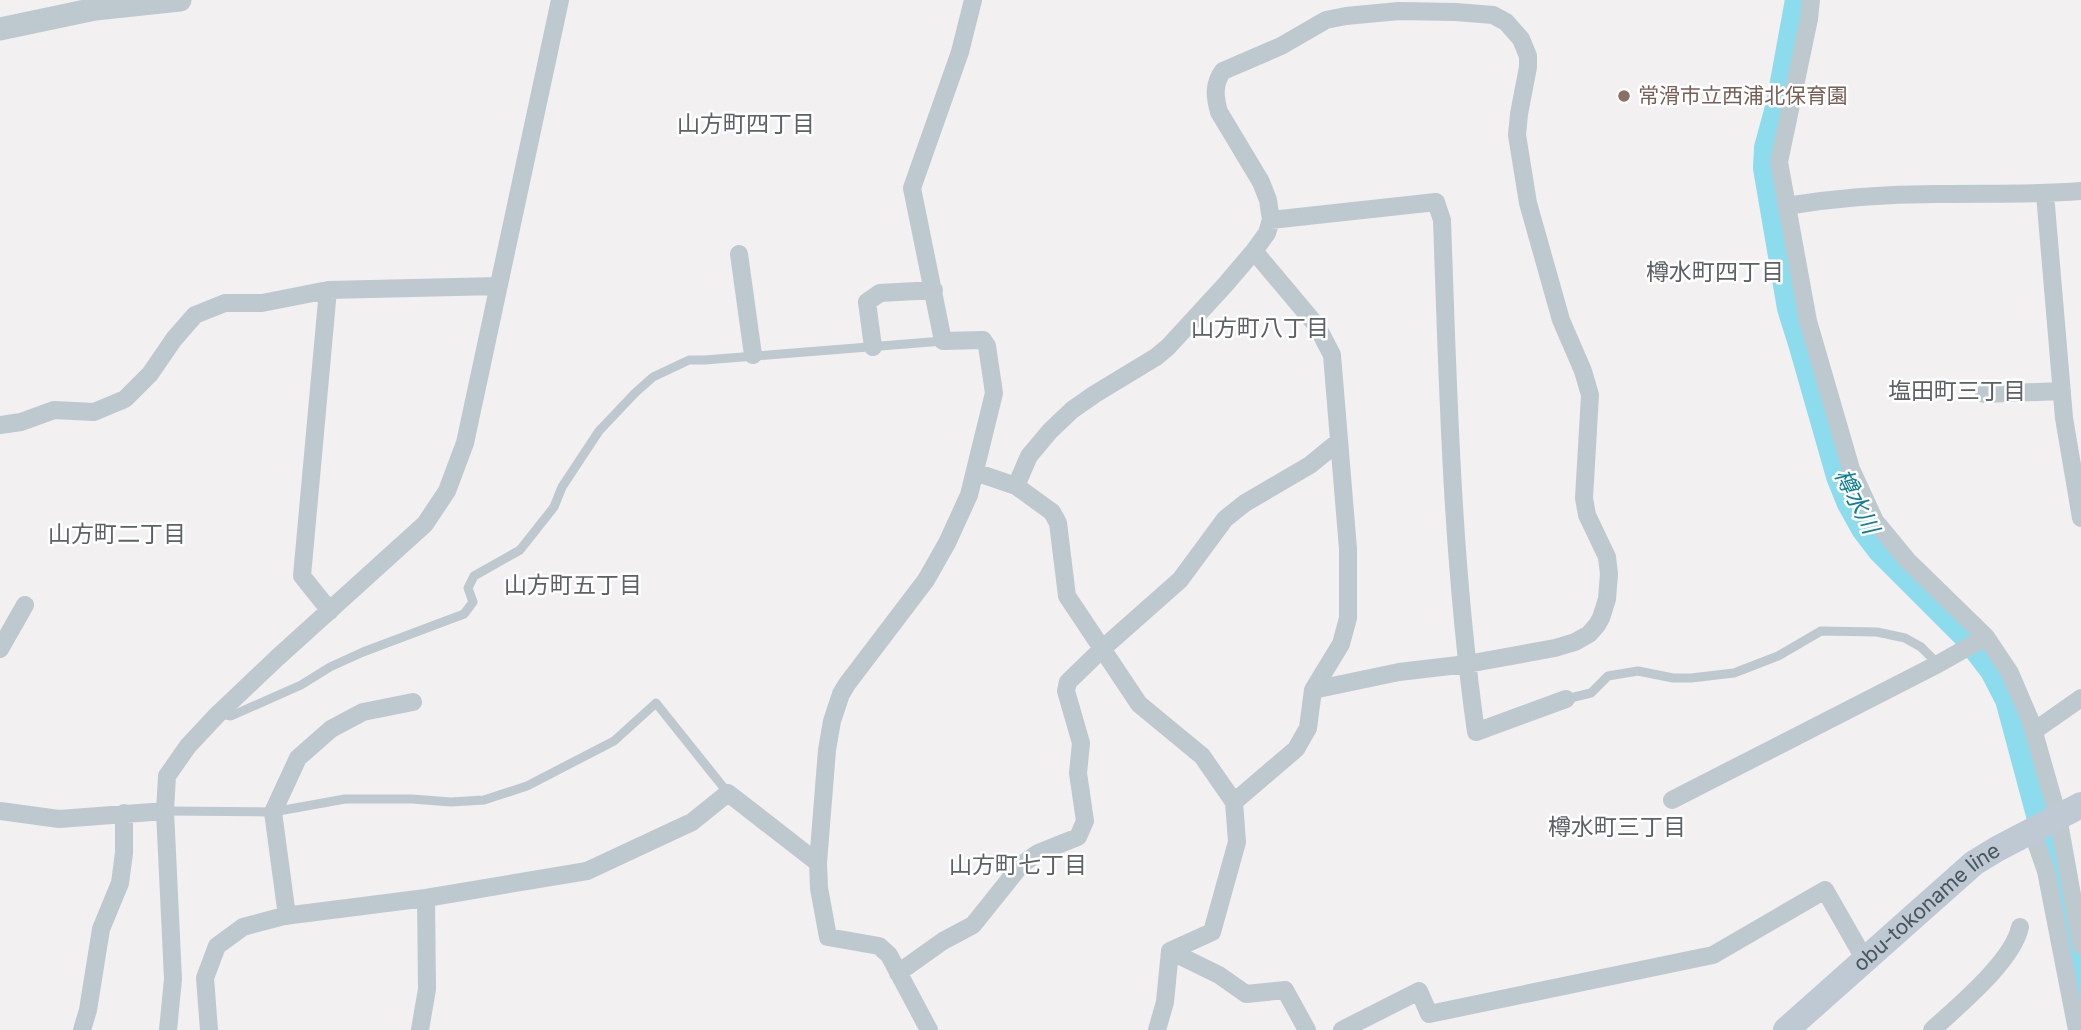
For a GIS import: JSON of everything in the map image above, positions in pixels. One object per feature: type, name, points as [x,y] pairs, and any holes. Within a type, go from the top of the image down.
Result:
[{"type":"main road","name":"obu-tokoname line","points":[[1786,1030],[1974,863],[2065,813]]},
{"type":"street","points":[[0,29],[95,9],[180,0]]},
{"type":"street","points":[[169,1030],[173,979],[165,811],[167,776],[188,746],[218,714],[425,524],[447,491],[465,443],[560,0]]},
{"type":"street","points":[[929,1030],[889,955],[879,946],[828,936],[819,888],[818,863],[827,750],[837,706],[847,684],[926,580],[961,515],[969,495],[994,393],[987,346],[983,340],[943,341],[912,188],[960,52],[973,0]]},
{"type":"street","points":[[1811,0],[1779,162],[1808,321],[1851,469],[1875,522],[1890,541],[1985,637],[2010,673],[2065,813],[2081,945]]},
{"type":"street","points":[[1016,486],[1029,456],[1050,431],[1072,410],[1168,347],[1267,233],[1271,220],[1268,200],[1261,182],[1223,119],[1216,101],[1216,85],[1223,71],[1281,46],[1326,20],[1399,11],[1493,15],[1506,22],[1521,39],[1529,61],[1519,114],[1518,146],[1538,242],[1561,320],[1590,394],[1584,498],[1587,515],[1607,557],[1608,589],[1605,609],[1589,634],[1555,648],[1467,664],[1399,672],[1314,690]]},
{"type":"street","points":[[1786,206],[1821,200],[1933,194],[2045,194],[2081,191]]},
{"type":"street","points":[[2045,194],[2064,418],[2081,518]]},
{"type":"street","points":[[1271,220],[1436,202],[1442,220],[1449,438],[1467,664],[1476,732],[1566,699]]},
{"type":"street","points":[[1234,802],[1296,749],[1308,728],[1314,690],[1332,663],[1347,627],[1348,549],[1332,355],[1317,326],[1254,251]]},
{"type":"street","points":[[739,254],[753,355]]},
{"type":"street","points":[[0,425],[21,422],[54,410],[94,412],[125,398],[150,374],[174,339],[195,315],[225,303],[262,303],[328,290],[498,286]]},
{"type":"street","points":[[328,290],[302,576],[330,611]]},
{"type":"street","points":[[873,347],[867,302],[880,293],[934,290]]},
{"type":"street","points":[[1983,394],[2062,391]]},
{"type":"street","points":[[898,973],[972,925],[1021,865],[1038,853],[1078,837],[1086,821],[1078,773],[1081,743],[1066,691],[1068,682],[1180,580],[1225,519],[1245,503],[1310,465],[1338,443]]},
{"type":"street","points":[[975,472],[1016,486],[1052,512],[1058,523],[1067,596],[1139,704],[1202,756],[1234,802],[1237,842],[1212,932],[1170,950]]},
{"type":"street","points":[[0,649],[25,605]]},
{"type":"street","points":[[1672,800],[1965,650],[1985,637]]},
{"type":"street","points":[[2034,731],[2081,698]]},
{"type":"street","points":[[287,916],[273,812],[298,758],[331,729],[363,712],[414,702]]},
{"type":"street","points":[[209,1030],[205,978],[217,946],[243,927],[287,916],[426,898],[587,871],[692,821],[728,793],[818,863]]},
{"type":"street","points":[[0,811],[59,819],[165,811]]},
{"type":"street","points":[[82,1030],[88,1010],[101,929],[120,883],[124,853],[124,813]]},
{"type":"street","points":[[2032,831],[2046,871],[2077,1030]]},
{"type":"street","points":[[1342,1030],[1419,991],[1429,1014],[1713,955],[1825,890],[1865,960]]},
{"type":"street","points":[[420,1030],[428,989],[426,898]]},
{"type":"street","points":[[1932,1030],[1990,973],[2017,940],[2020,927]]},
{"type":"street","points":[[1157,1030],[1165,1002],[1170,950]]},
{"type":"street","points":[[1170,950],[1219,975],[1245,994],[1285,990],[1307,1030]]},
{"type":"street","points":[[173,979],[205,978]]},
{"type":"lane","points":[[218,714],[231,716],[301,685],[330,667],[363,652],[464,614],[473,602],[468,587],[474,576],[520,550],[554,507],[562,486],[599,431],[653,377],[689,360],[943,341]]},
{"type":"lane","points":[[1566,699],[1591,693],[1608,676],[1638,671],[1673,678],[1734,673],[1778,656],[1821,631],[1877,632],[1905,638],[1921,647],[1938,664]]},
{"type":"lane","points":[[165,811],[273,812],[345,799],[451,802],[484,800],[527,786],[614,741],[656,703],[728,793]]},
{"type":"waterway","name":"樽水川","points":[[1800,0],[1781,104],[1769,148],[1768,168],[1792,308],[1841,476],[1852,503],[1882,549],[1969,636],[1995,670],[2010,699],[2052,856],[2081,997]]},
{"type":"place","name":"常滑市立西浦北保育園","points":[[1624,96]]},
{"type":"district","name":"山方町四丁目","points":[[746,124]]},
{"type":"district","name":"樽水町四丁目","points":[[1715,272]]},
{"type":"district","name":"山方町八丁目","points":[[1260,328]]},
{"type":"district","name":"塩田町三丁目","points":[[1957,391]]},
{"type":"district","name":"山方町二丁目","points":[[117,534]]},
{"type":"district","name":"山方町五丁目","points":[[573,585]]},
{"type":"district","name":"樽水町三丁目","points":[[1617,827]]},
{"type":"district","name":"山方町七丁目","points":[[1018,865]]}]
